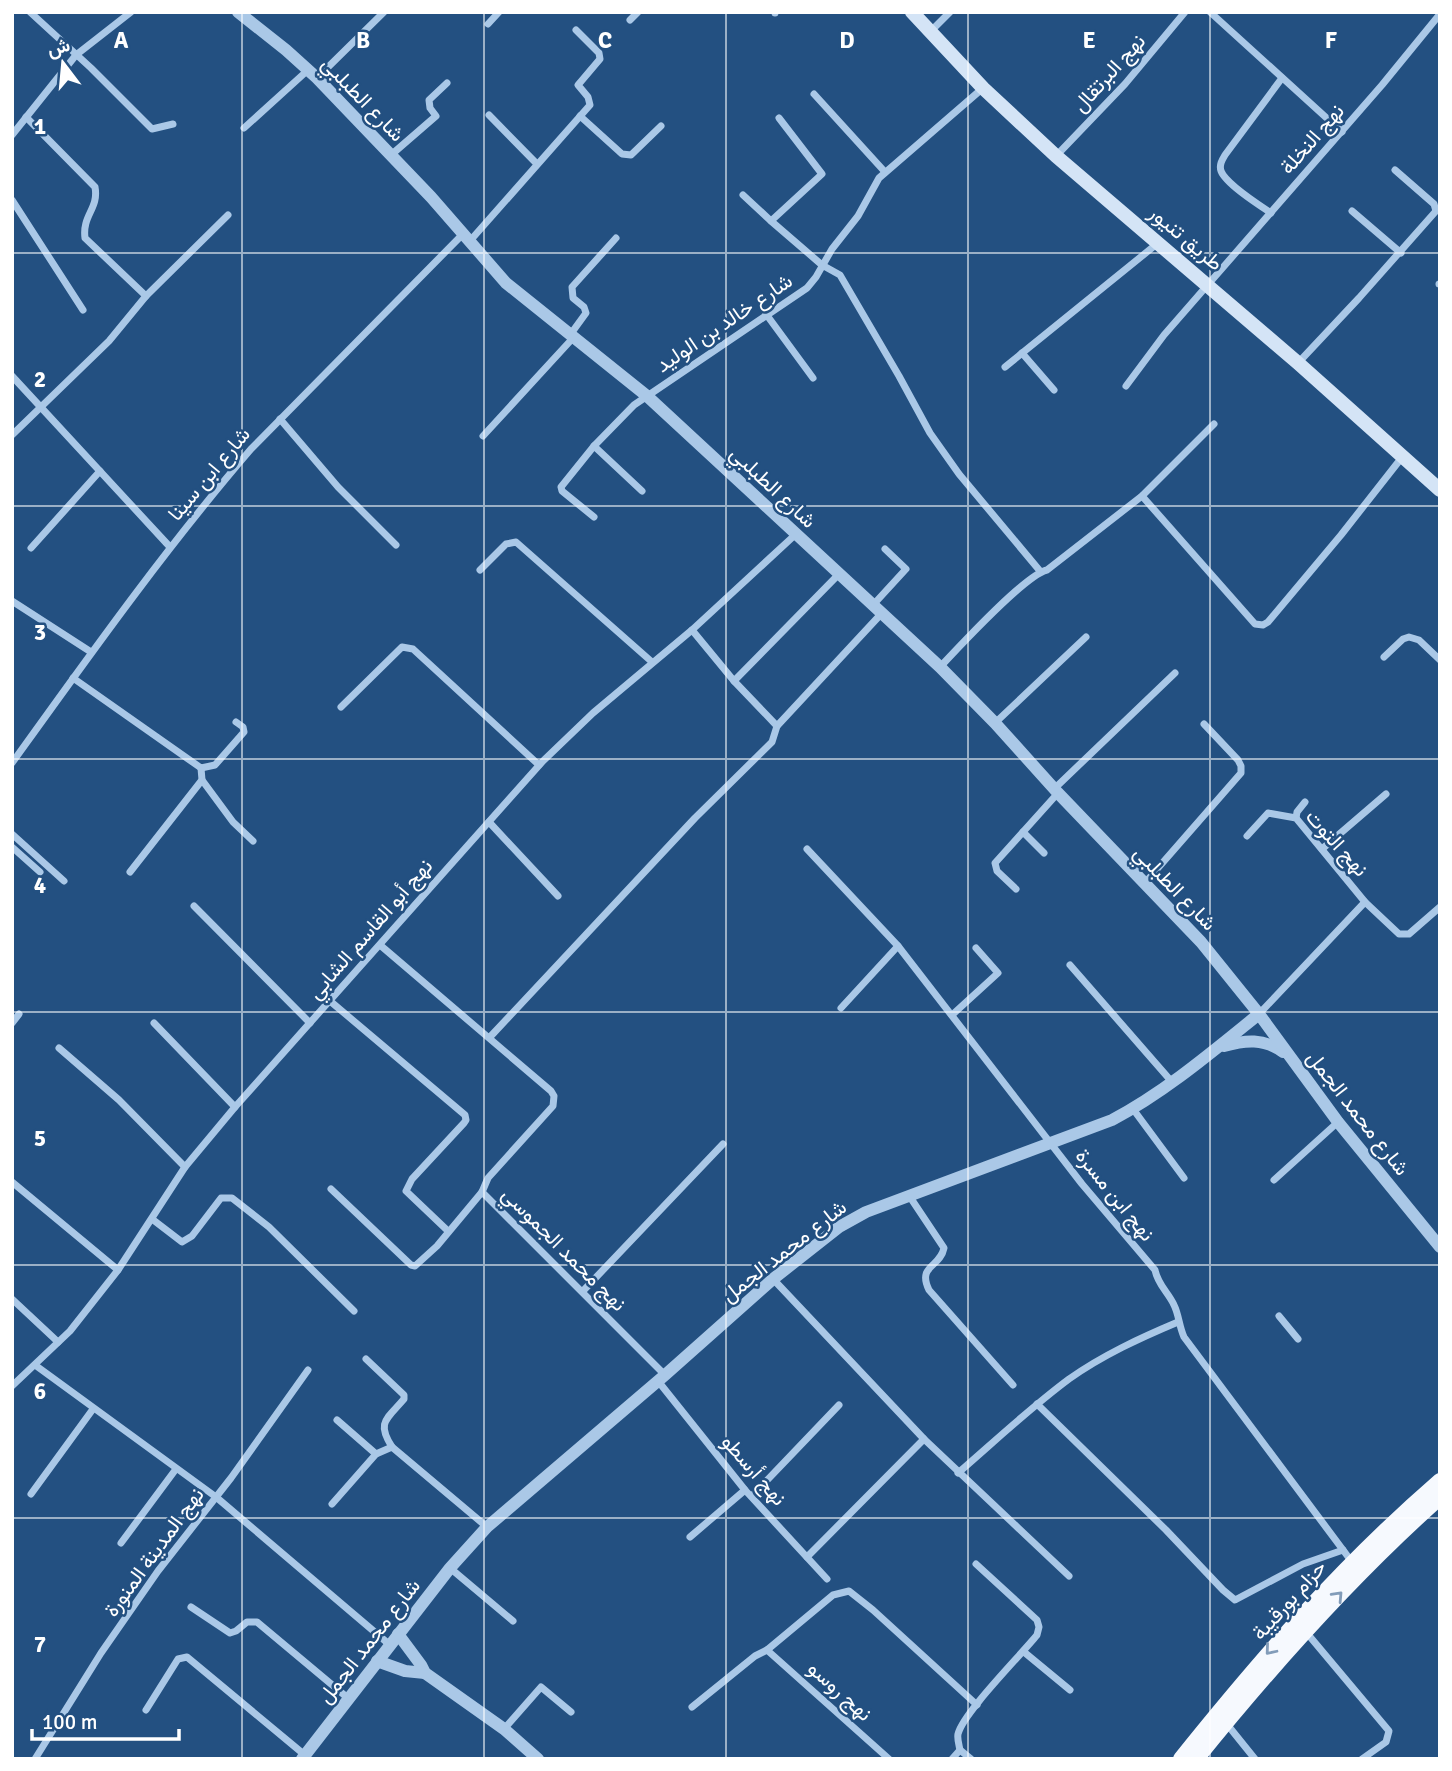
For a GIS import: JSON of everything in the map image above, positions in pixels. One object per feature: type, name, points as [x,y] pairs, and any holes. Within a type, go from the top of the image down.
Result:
[{"type":"highway","name":"حزام بورقيبة","points":[[1181,1759],[1348,1556],[1440,1481]]},
{"type":"highway","name":"حزام بورقيبة","points":[[1196,1759],[1305,1631],[1359,1574],[1440,1497]]},
{"type":"main road","name":"طريق تنيور","points":[[912,12],[983,88],[1056,156],[1208,284],[1440,490]]},
{"type":"street","points":[[30,12],[152,129],[173,124]]},
{"type":"street","points":[[12,135],[76,55],[131,12]]},
{"type":"street","name":"شارع الطبلبي","points":[[238,12],[313,74],[391,155],[506,283],[646,396],[940,667],[1143,884],[1201,942],[1259,1014]]},
{"type":"street","points":[[244,128],[313,74],[384,12]]},
{"type":"street","points":[[488,24],[499,12]]},
{"type":"street","points":[[630,20],[638,12]]},
{"type":"street","points":[[930,32],[950,12]]},
{"type":"street","name":"نهج البرتقال","points":[[1056,156],[1125,84],[1185,12]]},
{"type":"street","points":[[1210,12],[1342,132]]},
{"type":"street","name":"نهج النخلة","points":[[1126,386],[1164,335],[1342,132],[1440,14]]},
{"type":"street","points":[[576,30],[599,53],[600,59],[578,85],[589,97],[590,105],[580,116],[622,154],[631,155],[661,126]]},
{"type":"street","points":[[1271,213],[1229,182],[1220,168],[1225,155],[1282,78]]},
{"type":"street","points":[[391,155],[436,116],[430,108],[429,100],[447,83]]},
{"type":"street","name":"شارع خالد بن الوليد","points":[[594,517],[562,491],[561,486],[594,446],[646,396],[807,288],[858,216],[878,178],[983,88]]},
{"type":"street","points":[[814,94],[885,172]]},
{"type":"street","points":[[489,115],[537,164]]},
{"type":"street","name":"شارع ابن سينا","points":[[12,763],[170,547],[251,449],[466,238],[580,116]]},
{"type":"street","points":[[26,117],[94,187],[97,198],[84,226],[85,238],[146,296]]},
{"type":"street","points":[[771,221],[822,174],[779,118]]},
{"type":"street","points":[[1298,363],[1401,253],[1436,211],[1434,204],[1395,170]]},
{"type":"street","points":[[743,195],[822,265],[839,275],[848,286],[930,433],[959,474],[1040,571]]},
{"type":"street","points":[[12,200],[83,310]]},
{"type":"street","points":[[1352,211],[1401,253]]},
{"type":"street","points":[[12,435],[109,341],[146,296],[228,215]]},
{"type":"street","points":[[484,436],[571,337],[586,313],[584,307],[573,298],[572,287],[616,238]]},
{"type":"street","points":[[1005,367],[1158,243]]},
{"type":"street","points":[[766,314],[813,378]]},
{"type":"street","points":[[1021,353],[1054,390]]},
{"type":"street","points":[[12,376],[170,547]]},
{"type":"street","points":[[281,419],[338,487],[396,545]]},
{"type":"street","points":[[940,667],[977,628],[1040,571],[1046,570],[1142,496],[1214,424]]},
{"type":"street","points":[[594,446],[642,491]]},
{"type":"street","points":[[1142,496],[1255,624],[1263,625],[1341,536],[1403,456]]},
{"type":"street","points":[[32,548],[100,471]]},
{"type":"street","name":"نهج أبو القاسم الشابي","points":[[12,1386],[70,1331],[118,1270],[185,1167],[235,1107],[539,765],[593,713],[692,629],[796,534]]},
{"type":"street","points":[[481,570],[506,544],[516,542],[652,662]]},
{"type":"street","points":[[490,1037],[695,818],[772,741],[777,726],[877,609],[906,569],[885,549]]},
{"type":"street","points":[[734,681],[839,574]]},
{"type":"street","points":[[12,601],[91,652]]},
{"type":"street","points":[[692,629],[734,681],[777,726]]},
{"type":"street","points":[[1384,657],[1409,636],[1419,640],[1440,660]]},
{"type":"street","points":[[995,723],[1086,637]]},
{"type":"street","points":[[341,708],[402,647],[413,649],[539,765]]},
{"type":"street","points":[[1016,889],[997,870],[995,863],[1056,791],[1175,673]]},
{"type":"street","points":[[73,678],[201,768],[215,765],[244,732],[243,727],[236,722]]},
{"type":"street","points":[[1143,884],[1241,773],[1238,760],[1204,723]]},
{"type":"street","points":[[201,768],[202,780],[233,822],[253,841]]},
{"type":"street","points":[[130,872],[202,780]]},
{"type":"street","points":[[1322,849],[1386,794]]},
{"type":"street","points":[[1296,818],[1305,802]]},
{"type":"street","name":"نهج التوت","points":[[1247,836],[1268,813],[1296,818],[1365,902],[1399,934],[1409,934],[1440,907]]},
{"type":"street","points":[[489,822],[558,896]]},
{"type":"street","points":[[1023,832],[1044,853]]},
{"type":"street","points":[[12,834],[64,881]]},
{"type":"street","points":[[12,847],[40,872]]},
{"type":"street","name":"نهج ابن مسرة","points":[[807,849],[898,946],[1049,1142],[1155,1272],[1160,1285],[1175,1306],[1189,1343],[1348,1556]]},
{"type":"street","name":"نهج التوت","points":[[1259,1014],[1365,902]]},
{"type":"street","points":[[194,906],[310,1023]]},
{"type":"street","points":[[380,944],[490,1037],[554,1096],[553,1106],[488,1178],[482,1192]]},
{"type":"street","points":[[841,1008],[898,946]]},
{"type":"street","points":[[952,1015],[998,973],[976,948]]},
{"type":"street","points":[[1070,965],[1172,1082]]},
{"type":"street","points":[[330,1000],[465,1115],[464,1123],[412,1179],[406,1191],[448,1231]]},
{"type":"street","points":[[12,1023],[19,1014]]},
{"type":"street","name":"شارع محمد الجمل","points":[[305,1757],[450,1568],[487,1527],[772,1279],[839,1227],[866,1212],[994,1166],[1049,1142],[1112,1120],[1133,1109],[1217,1049],[1259,1014],[1338,1122],[1440,1247]]},
{"type":"street","points":[[154,1023],[235,1107]]},
{"type":"street","points":[[1217,1049],[1241,1042],[1260,1041],[1277,1048],[1292,1059]]},
{"type":"street","points":[[59,1048],[119,1100],[185,1167]]},
{"type":"street","points":[[1133,1109],[1184,1178]]},
{"type":"street","points":[[1274,1180],[1338,1122]]},
{"type":"street","points":[[583,1291],[723,1144]]},
{"type":"street","points":[[12,1182],[118,1270]]},
{"type":"street","name":"نهج محمد الجموسي","points":[[331,1189],[411,1265],[419,1264],[482,1192],[583,1291],[661,1378]]},
{"type":"street","points":[[911,1197],[944,1248],[943,1254],[925,1272],[925,1282],[929,1290],[1013,1385]]},
{"type":"street","points":[[152,1219],[181,1242],[192,1236],[221,1198],[232,1198],[269,1227],[354,1311]]},
{"type":"street","points":[[772,1279],[924,1439],[1069,1576]]},
{"type":"street","points":[[12,1299],[58,1342]]},
{"type":"street","points":[[1279,1316],[1298,1339]]},
{"type":"street","points":[[958,1472],[1037,1404],[1105,1356],[1178,1319]]},
{"type":"street","points":[[366,1359],[404,1395],[404,1399],[383,1423],[382,1430],[392,1447],[487,1527]]},
{"type":"street","points":[[35,1365],[216,1497],[394,1640],[421,1665],[425,1673],[504,1729],[538,1759]]},
{"type":"street","name":"نهج المدينة المنورة","points":[[35,1759],[102,1653],[176,1547],[216,1497],[308,1370]]},
{"type":"street","name":"نهج أرسطو","points":[[661,1378],[745,1490],[827,1580]]},
{"type":"street","points":[[1037,1404],[1235,1600],[1303,1564],[1348,1556]]},
{"type":"street","points":[[752,1496],[839,1405]]},
{"type":"street","points":[[31,1494],[93,1409]]},
{"type":"street","points":[[337,1420],[376,1454]]},
{"type":"street","points":[[807,1557],[924,1439]]},
{"type":"street","points":[[332,1504],[376,1454],[392,1447]]},
{"type":"street","points":[[121,1543],[176,1469]]},
{"type":"street","points":[[690,1537],[745,1490]]},
{"type":"street","points":[[971,1759],[960,1750],[958,1736],[962,1726],[1024,1652],[1039,1628],[1037,1620],[976,1564]]},
{"type":"street","points":[[450,1568],[513,1621]]},
{"type":"street","points":[[692,1707],[833,1595],[849,1591],[977,1705]]},
{"type":"street","points":[[191,1607],[230,1633],[247,1622],[257,1622],[349,1699]]},
{"type":"street","points":[[1305,1631],[1389,1731],[1386,1742],[1362,1759]]},
{"type":"street","name":"نهج روسو","points":[[767,1650],[889,1759]]},
{"type":"street","points":[[1024,1652],[1070,1690]]},
{"type":"street","points":[[146,1710],[178,1659],[187,1657],[305,1757]]},
{"type":"street","points":[[377,1661],[405,1671],[425,1673]]},
{"type":"street","points":[[504,1729],[541,1687],[571,1712]]},
{"type":"street","points":[[1226,1723],[1255,1759]]},
{"type":"street","points":[[952,1759],[960,1750]]}]
